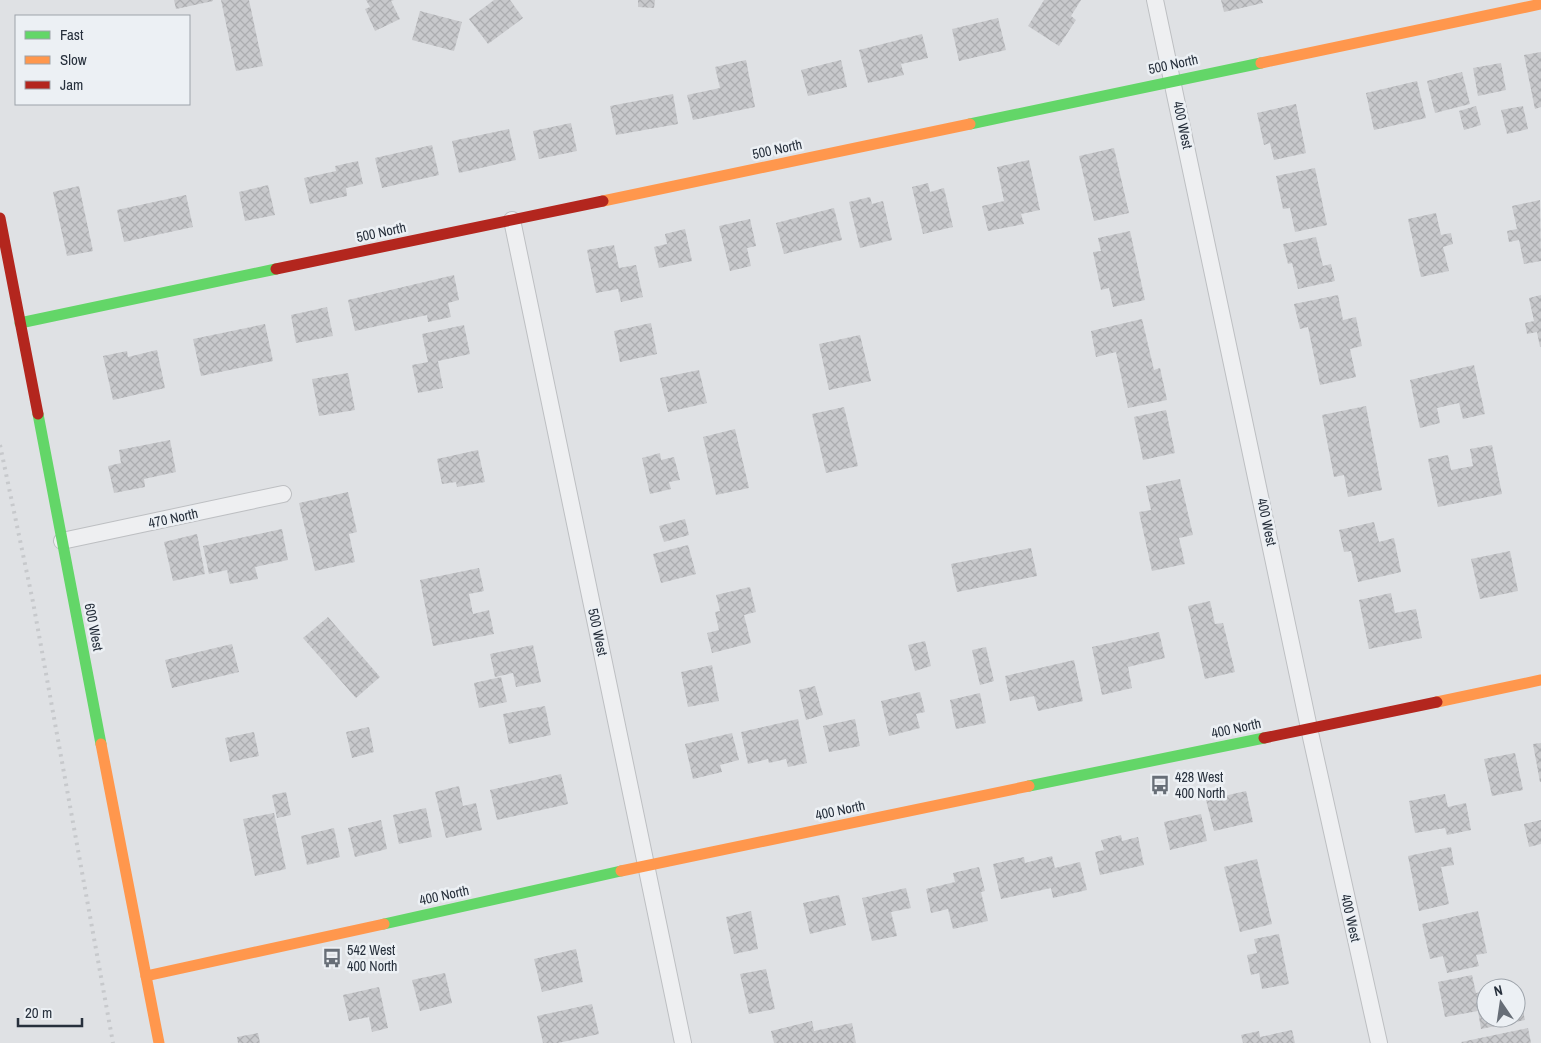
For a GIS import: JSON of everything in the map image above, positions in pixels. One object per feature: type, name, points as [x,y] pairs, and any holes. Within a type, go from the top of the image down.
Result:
[{"type":"street","name":"400 West","points":[[1155,0],[1309,728],[1379,1043]]},
{"type":"street","name":"500 North","points":[[20,323],[1541,4]]},
{"type":"street","name":"600 West","points":[[0,218],[159,1043]]},
{"type":"street","name":"500 West","points":[[512,220],[683,1043]]},
{"type":"street","name":"470 North","points":[[62,541],[283,494]]},
{"type":"street","name":"400 North","points":[[146,976],[646,866],[1541,680]]},
{"type":"building","points":[[174,0],[213,0],[213,1],[176,9]]},
{"type":"building","points":[[221,0],[249,0],[263,66],[236,71]]},
{"type":"building","points":[[366,0],[394,0],[391,1],[400,19],[375,31],[365,9],[370,7]]},
{"type":"building","points":[[494,0],[510,0],[523,18],[488,44],[469,19]]},
{"type":"building","points":[[638,0],[655,0],[654,8],[638,7]]},
{"type":"building","points":[[1044,0],[1081,0],[1071,16],[1076,20],[1059,46],[1028,26]]},
{"type":"building","points":[[1221,0],[1262,0],[1263,3],[1224,12]]},
{"type":"building","points":[[420,11],[462,22],[454,51],[412,40]]},
{"type":"building","points":[[998,18],[1006,50],[959,61],[952,29]]},
{"type":"building","points":[[922,34],[928,58],[901,64],[904,75],[868,83],[859,50]]},
{"type":"building","points":[[1541,52],[1541,107],[1535,109],[1524,55]]},
{"type":"building","points":[[746,60],[755,107],[693,120],[687,95],[720,88],[715,67]]},
{"type":"building","points":[[841,60],[847,87],[808,96],[801,70]]},
{"type":"building","points":[[1501,63],[1506,90],[1478,96],[1473,68]]},
{"type":"building","points":[[1462,72],[1470,104],[1435,113],[1427,81]]},
{"type":"building","points":[[1417,81],[1426,118],[1374,130],[1366,93]]},
{"type":"building","points":[[673,94],[678,124],[616,135],[610,106]]},
{"type":"building","points":[[1296,104],[1306,153],[1274,160],[1270,143],[1264,145],[1257,113]]},
{"type":"building","points":[[1476,106],[1481,125],[1464,130],[1459,111]]},
{"type":"building","points":[[1523,106],[1528,129],[1507,134],[1501,110]]},
{"type":"building","points":[[571,123],[577,151],[539,159],[533,131]]},
{"type":"building","points":[[509,129],[516,160],[459,173],[452,141]]},
{"type":"building","points":[[432,145],[439,175],[382,188],[375,158]]},
{"type":"building","points":[[1114,148],[1129,213],[1094,221],[1079,156]]},
{"type":"building","points":[[1029,160],[1040,210],[1021,214],[1024,224],[988,231],[982,206],[1004,201],[997,167]]},
{"type":"building","points":[[358,161],[363,184],[346,188],[347,196],[310,204],[304,178],[336,171],[335,166]]},
{"type":"building","points":[[1315,168],[1327,225],[1295,232],[1290,208],[1283,209],[1276,176]]},
{"type":"building","points":[[928,183],[930,192],[944,188],[953,227],[923,234],[912,187]]},
{"type":"building","points":[[268,185],[275,215],[245,221],[239,192]]},
{"type":"building","points":[[79,186],[93,251],[67,256],[53,192]]},
{"type":"building","points":[[186,195],[193,227],[124,242],[117,210]]},
{"type":"building","points":[[870,197],[872,204],[883,201],[892,240],[860,248],[849,202]]},
{"type":"building","points":[[1540,200],[1541,261],[1524,264],[1519,240],[1509,242],[1507,231],[1517,229],[1512,206]]},
{"type":"building","points":[[834,208],[842,240],[784,254],[776,223]]},
{"type":"building","points":[[1436,213],[1441,235],[1451,233],[1453,244],[1443,247],[1449,271],[1421,277],[1408,219]]},
{"type":"building","points":[[750,219],[756,246],[747,248],[751,266],[730,271],[719,226]]},
{"type":"building","points":[[685,229],[692,261],[659,268],[654,247],[667,244],[665,234]]},
{"type":"building","points":[[1130,231],[1145,300],[1113,307],[1109,288],[1101,290],[1093,252],[1101,251],[1098,238]]},
{"type":"building","points":[[1316,237],[1323,266],[1331,264],[1335,281],[1298,289],[1292,263],[1288,264],[1283,244]]},
{"type":"building","points":[[614,245],[619,268],[636,265],[643,297],[621,302],[618,289],[596,293],[587,250]]},
{"type":"building","points":[[454,275],[459,300],[448,303],[451,317],[428,322],[427,315],[355,331],[348,300]]},
{"type":"building","points":[[1338,295],[1343,320],[1356,317],[1362,346],[1350,349],[1356,377],[1320,385],[1308,327],[1300,329],[1294,304]]},
{"type":"building","points":[[1541,295],[1540,347],[1537,332],[1527,334],[1525,323],[1534,321],[1529,298]]},
{"type":"building","points":[[327,307],[333,336],[296,343],[291,315]]},
{"type":"building","points":[[1142,319],[1154,370],[1160,368],[1167,400],[1128,408],[1116,352],[1096,357],[1091,331]]},
{"type":"building","points":[[651,323],[657,354],[620,362],[614,331]]},
{"type":"building","points":[[265,324],[273,361],[201,376],[193,339]]},
{"type":"building","points":[[464,325],[470,354],[438,361],[443,388],[418,393],[412,365],[428,362],[422,334]]},
{"type":"building","points":[[860,335],[871,381],[829,390],[819,344]]},
{"type":"building","points":[[157,350],[165,388],[113,400],[103,356],[127,351],[128,357]]},
{"type":"building","points":[[1474,365],[1485,414],[1463,419],[1459,403],[1437,408],[1440,423],[1420,428],[1410,380]]},
{"type":"building","points":[[699,370],[707,403],[668,412],[660,378]]},
{"type":"building","points":[[348,373],[355,410],[319,416],[312,379]]},
{"type":"building","points":[[1366,406],[1382,490],[1348,497],[1344,475],[1334,477],[1322,415]]},
{"type":"building","points":[[844,407],[858,466],[826,473],[812,414]]},
{"type":"building","points":[[1166,410],[1175,453],[1143,460],[1134,417]]},
{"type":"building","points":[[735,429],[749,488],[716,495],[703,437]]},
{"type":"building","points":[[170,440],[176,472],[144,479],[145,487],[114,493],[108,466],[121,463],[119,450]]},
{"type":"building","points":[[1492,445],[1502,494],[1438,507],[1428,459],[1448,455],[1451,470],[1473,466],[1470,449]]},
{"type":"building","points":[[478,450],[485,482],[457,487],[456,482],[442,484],[437,459]]},
{"type":"building","points":[[660,453],[661,460],[674,457],[680,480],[669,482],[671,489],[650,494],[642,458]]},
{"type":"building","points":[[1180,479],[1193,535],[1179,538],[1185,564],[1152,571],[1139,512],[1151,510],[1146,486]]},
{"type":"building","points":[[348,492],[357,532],[349,534],[355,562],[315,571],[299,503]]},
{"type":"building","points":[[685,519],[689,535],[664,542],[659,526]]},
{"type":"building","points":[[1374,522],[1379,542],[1394,538],[1401,572],[1358,582],[1351,551],[1344,552],[1339,530]]},
{"type":"building","points":[[282,529],[288,560],[255,567],[258,579],[230,584],[227,570],[209,574],[203,546]]},
{"type":"building","points":[[197,534],[205,574],[173,581],[164,542]]},
{"type":"building","points":[[688,545],[696,574],[661,583],[653,554]]},
{"type":"building","points":[[1031,548],[1037,576],[957,592],[951,564]]},
{"type":"building","points":[[1510,551],[1518,591],[1480,599],[1471,559]]},
{"type":"building","points":[[479,568],[484,591],[469,594],[473,614],[489,610],[494,634],[433,646],[420,580]]},
{"type":"building","points":[[750,587],[756,612],[744,615],[751,643],[712,653],[707,633],[719,630],[715,612],[720,611],[716,595]]},
{"type":"building","points":[[1391,593],[1395,613],[1416,609],[1422,638],[1369,649],[1359,600]]},
{"type":"building","points":[[1210,601],[1215,624],[1223,623],[1235,672],[1205,679],[1188,606]]},
{"type":"building","points":[[328,617],[380,677],[356,698],[303,638]]},
{"type":"building","points":[[1159,632],[1165,658],[1128,667],[1132,688],[1102,695],[1092,647]]},
{"type":"building","points":[[925,641],[931,666],[915,671],[908,645]]},
{"type":"building","points":[[232,644],[239,672],[172,688],[165,660]]},
{"type":"building","points":[[533,645],[541,682],[516,687],[513,673],[495,677],[490,654]]},
{"type":"building","points":[[986,647],[994,681],[980,685],[972,650]]},
{"type":"building","points":[[1074,660],[1083,701],[1038,711],[1034,696],[1010,701],[1005,676]]},
{"type":"building","points":[[712,665],[719,701],[688,707],[681,672]]},
{"type":"building","points":[[501,677],[507,702],[479,708],[474,683]]},
{"type":"building","points":[[815,686],[823,715],[806,720],[799,690]]},
{"type":"building","points":[[920,692],[925,712],[916,714],[920,728],[889,736],[881,701]]},
{"type":"building","points":[[980,693],[986,723],[956,729],[950,700]]},
{"type":"building","points":[[545,706],[551,735],[509,744],[503,714]]},
{"type":"building","points":[[798,719],[807,763],[788,767],[786,759],[769,763],[768,759],[748,764],[741,732]]},
{"type":"building","points":[[855,719],[860,746],[829,752],[823,726]]},
{"type":"building","points":[[369,727],[374,752],[352,758],[346,732]]},
{"type":"building","points":[[254,732],[259,756],[230,762],[225,738]]},
{"type":"building","points":[[732,733],[739,760],[720,765],[722,772],[693,779],[685,744]]},
{"type":"building","points":[[1541,743],[1541,782],[1540,782],[1533,744]]},
{"type":"building","points":[[1515,753],[1523,790],[1492,796],[1484,759]]},
{"type":"building","points":[[561,774],[568,804],[497,820],[490,790]]},
{"type":"building","points":[[459,786],[463,806],[476,803],[482,830],[446,838],[435,792]]},
{"type":"building","points":[[1246,791],[1253,822],[1214,831],[1206,800]]},
{"type":"building","points":[[286,792],[291,815],[277,818],[272,795]]},
{"type":"building","points":[[1445,794],[1448,807],[1466,803],[1471,830],[1447,835],[1445,828],[1415,833],[1409,801]]},
{"type":"building","points":[[426,808],[432,837],[399,844],[393,815]]},
{"type":"building","points":[[274,813],[286,869],[255,876],[243,819]]},
{"type":"building","points":[[1201,814],[1207,841],[1170,850],[1164,822]]},
{"type":"building","points":[[381,820],[387,849],[355,857],[348,828]]},
{"type":"building","points":[[1541,820],[1541,844],[1529,847],[1524,824]]},
{"type":"building","points":[[334,828],[340,857],[307,865],[301,836]]},
{"type":"building","points":[[1121,835],[1122,841],[1138,837],[1144,865],[1100,875],[1095,852],[1104,850],[1101,840]]},
{"type":"building","points":[[1451,847],[1454,865],[1441,867],[1449,904],[1419,911],[1408,856]]},
{"type":"building","points":[[1052,856],[1055,868],[1080,862],[1087,890],[1053,898],[1051,888],[1001,899],[993,864],[1024,857],[1025,863]]},
{"type":"building","points":[[1257,859],[1272,924],[1240,932],[1224,867]]},
{"type":"building","points":[[979,867],[985,891],[981,892],[988,921],[953,929],[948,909],[931,913],[926,889],[955,882],[953,873]]},
{"type":"building","points":[[906,888],[911,908],[891,912],[897,936],[872,941],[862,898]]},
{"type":"building","points":[[839,895],[846,925],[810,934],[803,903]]},
{"type":"building","points":[[751,911],[758,949],[734,954],[726,917]]},
{"type":"building","points":[[1478,911],[1487,953],[1476,955],[1479,966],[1447,973],[1443,956],[1430,959],[1422,924]]},
{"type":"building","points":[[1279,934],[1289,984],[1262,989],[1259,973],[1251,975],[1247,955],[1257,953],[1254,939]]},
{"type":"building","points":[[576,949],[583,982],[542,992],[534,959]]},
{"type":"building","points":[[766,969],[775,1009],[749,1014],[740,974]]},
{"type":"building","points":[[445,973],[452,1003],[420,1011],[412,980]]},
{"type":"building","points":[[1472,975],[1476,993],[1476,1011],[1445,1017],[1438,982]]},
{"type":"building","points":[[379,987],[388,1028],[372,1032],[369,1017],[349,1021],[343,995]]},
{"type":"building","points":[[592,1004],[599,1034],[558,1043],[543,1043],[537,1016]]},
{"type":"building","points":[[812,1021],[814,1031],[852,1023],[856,1043],[774,1043],[771,1031]]},
{"type":"building","points":[[1528,1028],[1531,1043],[1461,1042]]},
{"type":"building","points":[[1292,1030],[1295,1043],[1243,1043],[1241,1035],[1259,1031],[1260,1037]]},
{"type":"building","points":[[258,1033],[260,1043],[238,1043],[237,1037]]},
{"type":"railway","points":[[0,445],[33,602],[113,1043]]},
{"type":"traffic: fast","points":[[970,124],[1261,63]]},
{"type":"traffic: fast","points":[[20,323],[276,269]]},
{"type":"traffic: fast","points":[[38,414],[101,744]]},
{"type":"traffic: fast","points":[[1029,786],[1264,738]]},
{"type":"traffic: fast","points":[[384,924],[621,871]]},
{"type":"traffic: slow","points":[[1261,63],[1541,4]]},
{"type":"traffic: slow","points":[[603,201],[970,124]]},
{"type":"traffic: slow","points":[[1437,702],[1541,680]]},
{"type":"traffic: slow","points":[[101,744],[159,1043]]},
{"type":"traffic: slow","points":[[621,871],[1029,786]]},
{"type":"traffic: slow","points":[[146,976],[384,924]]},
{"type":"traffic: jam","points":[[276,269],[603,201]]},
{"type":"traffic: jam","points":[[0,218],[38,414]]},
{"type":"traffic: jam","points":[[1264,738],[1437,702]]},
{"type":"place","name":"428 West 400 North","points":[[1160,785]]},
{"type":"place","name":"542 West 400 North","points":[[332,958]]}]
